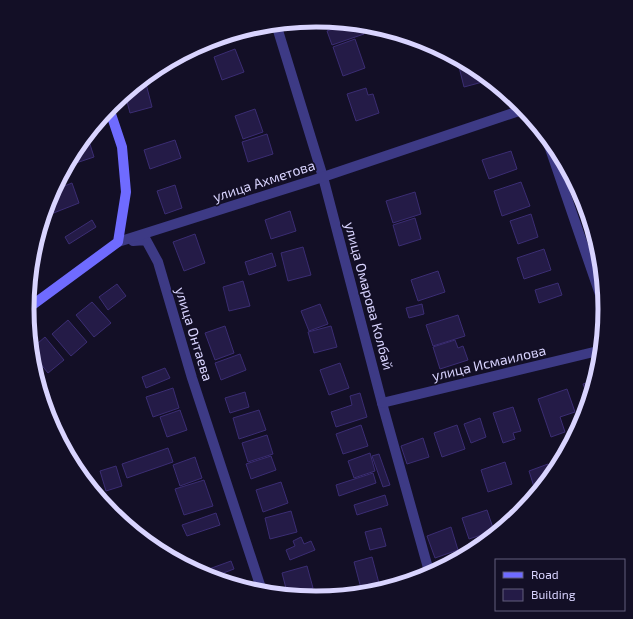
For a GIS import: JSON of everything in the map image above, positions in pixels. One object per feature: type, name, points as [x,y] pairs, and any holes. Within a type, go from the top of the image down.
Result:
[{"type":"main road","points":[[112,116],[122,147],[126,192],[118,242]]},
{"type":"main road","name":"улица Ахметова","points":[[34,305],[118,242]]},
{"type":"street","name":"улица Омарова Колбай","points":[[278,29],[323,177],[382,403],[428,569]]},
{"type":"street","name":"улица Ахметова","points":[[118,242],[323,177],[518,112]]},
{"type":"street","points":[[552,155],[598,288]]},
{"type":"street","name":"улица Онтаева","points":[[118,242],[146,240],[158,262],[192,378],[261,587]]},
{"type":"street","name":"улица Исмаилова","points":[[382,403],[596,351]]},
{"type":"building","points":[[335,28],[353,29],[363,31],[364,34],[332,45],[327,31]]},
{"type":"building","points":[[355,39],[365,68],[343,76],[333,47]]},
{"type":"building","points":[[235,49],[244,72],[222,80],[214,57]]},
{"type":"building","points":[[459,67],[460,67],[483,82],[464,87]]},
{"type":"building","points":[[146,84],[152,107],[130,113],[127,100]]},
{"type":"building","points":[[366,88],[368,95],[373,94],[379,113],[356,121],[347,94]]},
{"type":"building","points":[[255,109],[263,132],[243,139],[235,116]]},
{"type":"building","points":[[267,134],[273,154],[248,162],[242,142]]},
{"type":"building","points":[[175,140],[181,158],[150,169],[144,150]]},
{"type":"building","points":[[89,142],[94,157],[75,163]]},
{"type":"building","points":[[511,151],[517,169],[489,179],[482,160]]},
{"type":"building","points":[[521,182],[530,206],[502,216],[494,191]]},
{"type":"building","points":[[72,183],[79,203],[51,214],[56,201],[62,187]]},
{"type":"building","points":[[175,185],[182,208],[165,214],[157,191]]},
{"type":"building","points":[[415,192],[421,214],[393,223],[386,201]]},
{"type":"building","points":[[290,211],[296,231],[271,239],[265,220]]},
{"type":"building","points":[[531,214],[538,237],[518,244],[510,221]]},
{"type":"building","points":[[415,218],[421,239],[399,246],[393,225]]},
{"type":"building","points":[[92,220],[96,227],[69,244],[65,237]]},
{"type":"building","points":[[195,234],[205,263],[184,271],[173,242]]},
{"type":"building","points":[[303,247],[311,275],[288,281],[281,253]]},
{"type":"building","points":[[544,249],[551,270],[524,279],[517,258]]},
{"type":"building","points":[[272,253],[276,266],[249,275],[245,262]]},
{"type":"building","points":[[438,271],[445,292],[418,301],[411,280]]},
{"type":"building","points":[[243,281],[250,306],[229,311],[223,287]]},
{"type":"building","points":[[558,283],[562,295],[539,303],[535,290]]},
{"type":"building","points":[[117,284],[126,296],[108,310],[99,297]]},
{"type":"building","points":[[92,302],[111,323],[94,337],[76,315]]},
{"type":"building","points":[[320,304],[328,324],[309,331],[301,311]]},
{"type":"building","points":[[422,304],[424,314],[409,318],[406,308]]},
{"type":"building","points":[[458,315],[465,336],[433,346],[426,325]]},
{"type":"building","points":[[68,320],[87,342],[71,356],[52,334]]},
{"type":"building","points":[[225,326],[234,353],[215,360],[205,333]]},
{"type":"building","points":[[331,326],[337,347],[314,353],[308,332]]},
{"type":"building","points":[[45,337],[64,360],[48,373],[38,361],[36,345]]},
{"type":"building","points":[[455,340],[458,348],[463,346],[468,360],[440,369],[433,347]]},
{"type":"building","points":[[240,354],[246,370],[221,380],[215,363]]},
{"type":"building","points":[[340,363],[349,388],[329,395],[320,370]]},
{"type":"building","points":[[165,368],[170,378],[146,388],[142,377]]},
{"type":"building","points":[[589,382],[586,392],[583,384]]},
{"type":"building","points":[[173,388],[179,408],[153,417],[146,397]]},
{"type":"building","points":[[567,389],[575,412],[560,417],[565,432],[551,437],[538,399]]},
{"type":"building","points":[[245,392],[249,407],[230,413],[225,398]]},
{"type":"building","points":[[360,393],[367,417],[336,427],[331,412],[352,405],[350,396]]},
{"type":"building","points":[[513,407],[521,431],[513,433],[515,439],[503,443],[493,413]]},
{"type":"building","points":[[180,410],[187,430],[167,437],[160,417]]},
{"type":"building","points":[[259,410],[266,430],[239,439],[233,418]]},
{"type":"building","points":[[480,418],[486,437],[471,443],[464,424]]},
{"type":"building","points":[[361,425],[368,446],[343,454],[336,434]]},
{"type":"building","points":[[457,425],[465,449],[442,457],[434,433]]},
{"type":"building","points":[[267,435],[273,454],[248,462],[242,443]]},
{"type":"building","points":[[423,438],[429,457],[407,464],[401,446]]},
{"type":"building","points":[[168,448],[173,462],[127,478],[122,464]]},
{"type":"building","points":[[370,453],[375,471],[354,478],[348,461]]},
{"type":"building","points":[[379,454],[390,485],[383,487],[372,456]]},
{"type":"building","points":[[271,456],[276,470],[251,479],[246,464]]},
{"type":"building","points":[[195,457],[202,478],[180,486],[173,465]]},
{"type":"building","points":[[505,462],[512,484],[488,492],[481,470]]},
{"type":"building","points":[[548,464],[549,468],[535,489],[529,471]]},
{"type":"building","points":[[116,466],[122,486],[106,491],[100,471]]},
{"type":"building","points":[[373,473],[376,483],[339,496],[336,485]]},
{"type":"building","points":[[204,480],[213,506],[184,515],[175,489]]},
{"type":"building","points":[[281,482],[288,503],[263,512],[256,490]]},
{"type":"building","points":[[385,495],[388,505],[357,515],[354,505]]},
{"type":"building","points":[[487,510],[494,530],[490,532],[469,539],[462,518]]},
{"type":"building","points":[[291,511],[297,532],[270,539],[265,518]]},
{"type":"building","points":[[216,513],[220,525],[187,536],[182,525]]},
{"type":"building","points":[[451,527],[458,550],[435,558],[427,536]]},
{"type":"building","points":[[381,528],[386,546],[370,550],[365,532]]},
{"type":"building","points":[[301,537],[304,544],[311,541],[315,550],[290,560],[286,550],[295,546],[293,541]]},
{"type":"building","points":[[372,557],[379,585],[361,589],[354,562]]},
{"type":"building","points":[[231,561],[234,569],[219,574],[207,570]]},
{"type":"building","points":[[307,566],[313,588],[306,590],[306,591],[287,590],[282,573]]}]
